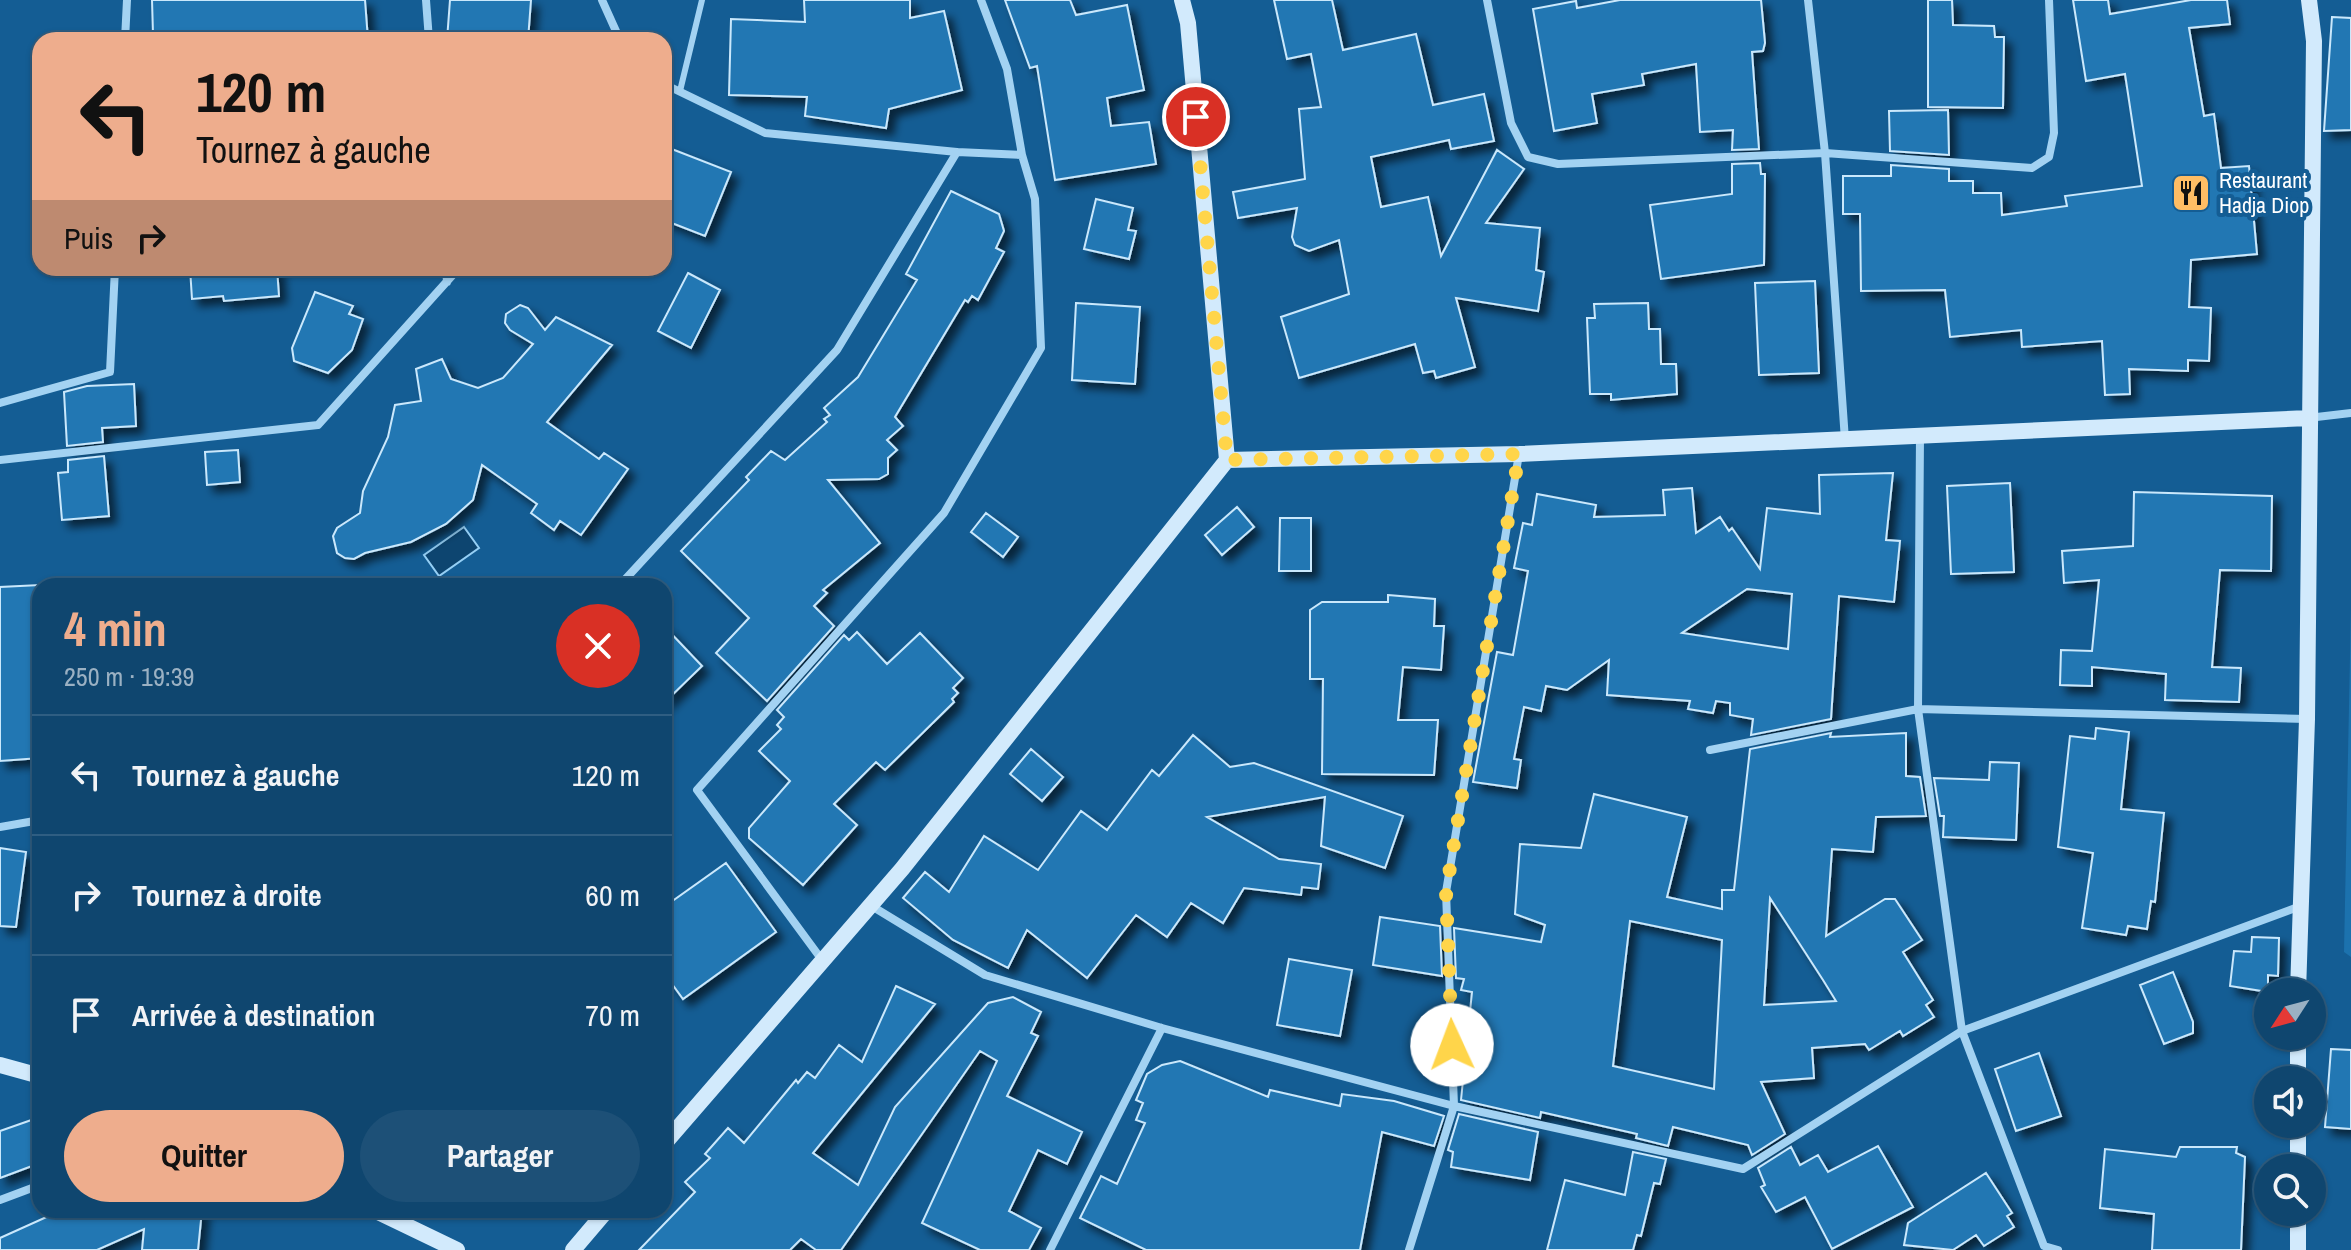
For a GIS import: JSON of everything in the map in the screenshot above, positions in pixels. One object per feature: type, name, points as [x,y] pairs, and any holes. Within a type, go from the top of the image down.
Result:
[{"type":"street","points":[[125,32],[127,0]]},
{"type":"street","points":[[426,0],[428,32]]},
{"type":"street","points":[[602,0],[616,32]]},
{"type":"street","points":[[822,960],[697,790],[944,513],[1041,348],[1035,199],[1022,155],[1007,69],[981,0]]},
{"type":"street","points":[[672,1135],[869,905],[1227,460],[1188,23],[1182,0]]},
{"type":"street","points":[[1487,0],[1511,123],[1528,157],[1558,164],[1825,153],[2032,168],[2049,157],[2054,133],[2049,0]]},
{"type":"street","points":[[1808,0],[1825,153],[1845,440]]},
{"type":"street","points":[[2298,978],[2298,907],[2307,719],[2314,41],[2309,0]]},
{"type":"street","points":[[672,88],[765,133],[957,152],[1022,155]]},
{"type":"street","points":[[626,578],[837,350],[957,152]]},
{"type":"street","points":[[0,403],[110,372],[115,276]]},
{"type":"street","points":[[447,276],[447,282]]},
{"type":"street","points":[[0,460],[318,425],[452,276]]},
{"type":"street","points":[[1227,460],[1519,454],[2308,418],[2351,413]]},
{"type":"street","points":[[1920,436],[1918,709],[1962,1031],[2043,1248],[2058,1250]]},
{"type":"street","points":[[1409,1250],[1454,1106],[1446,892],[1519,454]]},
{"type":"street","points":[[1710,750],[1918,709],[2307,719]]},
{"type":"street","points":[[0,827],[32,821]]},
{"type":"street","points":[[869,905],[985,975],[1162,1028],[1454,1106],[1743,1169],[1962,1031],[2298,907]]},
{"type":"street","points":[[1050,1250],[1162,1028]]},
{"type":"street","points":[[0,1065],[32,1074]]},
{"type":"street","points":[[0,1200],[32,1188]]},
{"type":"street","points":[[391,1218],[457,1250]]},
{"type":"street","points":[[573,1250],[600,1218]]},
{"type":"street","points":[[2298,1226],[2298,1250]]},
{"type":"lane","points":[[680,91],[702,0]]},
{"type":"shaded area","points":[[464,527],[479,548],[439,576],[424,555]]},
{"type":"shaded area","points":[[2351,607],[2351,957],[2344,952]]},
{"type":"building","points":[[152,0],[365,0],[367,32],[153,32]]},
{"type":"building","points":[[450,0],[531,0],[529,32],[448,32]]},
{"type":"building","points":[[804,0],[910,0],[910,18],[944,11],[962,90],[889,109],[886,128],[805,116],[807,97],[729,95],[731,19],[805,22]]},
{"type":"building","points":[[1005,0],[1070,0],[1076,15],[1127,5],[1144,90],[1107,98],[1111,126],[1149,122],[1156,164],[1055,180],[1037,66],[1030,68]]},
{"type":"building","points":[[1274,0],[1332,0],[1343,50],[1416,34],[1433,105],[1484,94],[1494,141],[1451,149],[1449,140],[1371,157],[1381,207],[1428,197],[1441,256],[1497,150],[1524,169],[1486,223],[1540,228],[1536,270],[1544,272],[1538,311],[1456,298],[1475,367],[1436,378],[1434,371],[1423,373],[1415,344],[1299,378],[1281,317],[1349,294],[1339,240],[1309,251],[1295,245],[1292,237],[1297,208],[1238,218],[1233,192],[1305,179],[1299,109],[1321,107],[1311,54],[1287,59]]},
{"type":"building","points":[[1620,0],[1761,0],[1765,43],[1763,51],[1752,52],[1759,149],[1732,150],[1733,130],[1700,132],[1696,64],[1642,74],[1644,85],[1592,94],[1597,123],[1554,131],[1533,9],[1576,1],[1577,8]]},
{"type":"building","points":[[1928,0],[1952,0],[1953,25],[1994,26],[1995,37],[2004,37],[2003,108],[1928,107]]},
{"type":"building","points":[[2073,0],[2108,0],[2110,14],[2191,0],[2227,0],[2230,24],[2189,28],[2204,116],[2214,114],[2221,168],[2249,166],[2257,254],[2191,260],[2189,307],[2211,308],[2209,361],[2188,360],[2188,371],[2129,369],[2130,394],[2105,395],[2102,341],[2022,347],[2021,330],[1950,337],[1945,290],[1861,291],[1860,214],[1843,214],[1843,176],[1891,176],[1891,165],[1949,169],[1949,181],[1973,181],[1973,193],[2001,193],[2002,215],[2067,206],[2065,196],[2142,186],[2125,74],[2086,81]]},
{"type":"building","points":[[2332,17],[2351,18],[2351,130],[2324,131]]},
{"type":"building","points":[[1948,110],[1949,155],[1890,151],[1889,111]]},
{"type":"building","points":[[672,149],[731,172],[705,236],[672,223]]},
{"type":"building","points":[[1760,163],[1761,174],[1765,174],[1764,265],[1661,279],[1650,205],[1732,194],[1732,164]]},
{"type":"building","points":[[951,191],[999,214],[1004,231],[996,248],[1004,252],[978,300],[972,296],[968,302],[965,300],[895,417],[903,426],[887,440],[897,450],[888,458],[888,474],[879,479],[828,480],[880,543],[823,590],[827,593],[814,606],[834,626],[767,701],[716,653],[749,618],[681,551],[749,480],[746,477],[771,451],[785,460],[827,422],[824,419],[830,415],[824,408],[858,377],[917,280],[906,274]]},
{"type":"building","points":[[1096,199],[1133,208],[1128,230],[1136,231],[1129,259],[1084,249]]},
{"type":"building","points":[[688,273],[720,290],[691,348],[658,331]]},
{"type":"building","points":[[191,276],[278,276],[279,296],[224,301],[223,296],[192,299]]},
{"type":"building","points":[[1815,281],[1819,373],[1759,375],[1755,283]]},
{"type":"building","points":[[315,292],[353,306],[349,314],[363,319],[352,350],[328,373],[294,361],[292,348]]},
{"type":"building","points":[[1076,303],[1140,307],[1135,384],[1072,380]]},
{"type":"building","points":[[1648,303],[1649,329],[1660,329],[1661,364],[1676,364],[1677,394],[1611,400],[1611,394],[1590,394],[1587,318],[1595,318],[1594,304]]},
{"type":"building","points":[[520,305],[528,308],[545,330],[556,317],[612,345],[547,422],[599,459],[604,453],[628,469],[581,535],[560,521],[554,530],[531,513],[537,504],[482,465],[473,500],[446,524],[411,542],[365,553],[354,559],[337,553],[333,536],[337,528],[360,513],[363,491],[388,437],[395,405],[421,401],[416,369],[442,359],[451,379],[478,388],[503,378],[533,344],[510,330],[505,323],[506,314]]},
{"type":"building","points":[[134,384],[136,426],[102,428],[103,442],[67,446],[64,392],[87,386]]},
{"type":"building","points":[[238,450],[240,482],[207,485],[205,452]]},
{"type":"building","points":[[104,456],[109,516],[62,520],[58,473],[68,472],[68,460]]},
{"type":"building","points":[[1893,473],[1886,540],[1900,541],[1894,602],[1839,596],[1831,719],[1751,735],[1753,719],[1730,715],[1730,703],[1716,701],[1713,713],[1688,709],[1690,701],[1607,695],[1609,660],[1567,690],[1546,686],[1541,711],[1524,707],[1514,759],[1521,760],[1517,788],[1473,782],[1497,652],[1513,655],[1528,571],[1514,568],[1523,523],[1532,525],[1537,494],[1596,505],[1594,517],[1665,515],[1663,490],[1692,488],[1696,533],[1720,517],[1729,531],[1732,528],[1760,569],[1767,508],[1820,514],[1819,475]],"holes":[[[1747,589],[1792,594],[1788,649],[1682,633]]]},
{"type":"building","points":[[2010,483],[2014,572],[1951,574],[1947,486]]},
{"type":"building","points":[[2134,492],[2272,496],[2271,571],[2220,570],[2212,667],[2241,668],[2239,702],[2165,700],[2166,674],[2092,667],[2092,686],[2060,685],[2061,650],[2092,651],[2099,580],[2064,583],[2062,551],[2133,546]]},
{"type":"building","points":[[1237,507],[1254,527],[1222,555],[1205,535]]},
{"type":"building","points":[[986,513],[1018,537],[1003,557],[971,532]]},
{"type":"building","points":[[1280,518],[1311,518],[1311,571],[1279,571]]},
{"type":"building","points":[[32,585],[32,759],[0,761],[0,587]]},
{"type":"building","points":[[1388,595],[1435,599],[1434,626],[1444,626],[1441,670],[1403,667],[1398,720],[1438,720],[1434,775],[1322,774],[1323,679],[1310,679],[1310,610],[1322,602],[1388,602]]},
{"type":"building","points":[[857,632],[887,664],[920,633],[963,678],[953,688],[958,693],[952,699],[954,702],[885,770],[876,762],[834,804],[857,825],[803,885],[749,838],[749,828],[790,781],[759,751],[781,729],[777,725],[784,717],[777,710],[844,635],[849,640]]},
{"type":"building","points":[[672,634],[702,666],[672,695]]},
{"type":"building","points":[[2096,728],[2129,732],[2121,809],[2164,813],[2155,902],[2151,901],[2147,929],[2128,926],[2126,935],[2082,928],[2093,853],[2058,847],[2070,736],[2095,739]]},
{"type":"building","points":[[1831,733],[1830,737],[1906,733],[1906,776],[1920,777],[1926,816],[1876,817],[1873,852],[1832,849],[1826,936],[1885,899],[1895,899],[1922,940],[1903,952],[1933,1000],[1926,1005],[1934,1017],[1903,1036],[1900,1031],[1869,1050],[1865,1044],[1812,1048],[1814,1078],[1761,1082],[1785,1134],[1752,1155],[1748,1145],[1673,1127],[1668,1146],[1636,1138],[1637,1134],[1541,1112],[1540,1118],[1461,1100],[1472,992],[1461,990],[1464,979],[1456,978],[1454,928],[1541,942],[1545,925],[1515,914],[1520,844],[1581,848],[1594,794],[1687,817],[1667,897],[1722,909],[1722,890],[1734,890],[1750,749]],"holes":[[[1770,898],[1823,980],[1836,1001],[1764,1005]],[[1630,921],[1722,940],[1714,1089],[1613,1066]]]},
{"type":"building","points":[[1193,735],[1230,767],[1254,763],[1403,816],[1385,868],[1321,846],[1325,797],[1207,817],[1279,859],[1321,864],[1318,889],[1302,887],[1301,895],[1244,888],[1223,923],[1191,903],[1167,937],[1136,915],[1087,978],[1027,930],[1008,968],[953,940],[903,898],[925,872],[949,892],[984,836],[1038,870],[1081,811],[1107,830],[1152,770],[1159,776]]},
{"type":"building","points":[[1031,749],[1063,777],[1042,801],[1010,774]]},
{"type":"building","points":[[1990,762],[2019,763],[2016,840],[1943,837],[1944,816],[1940,816],[1934,778],[1989,780]]},
{"type":"building","points":[[0,848],[26,852],[16,927],[0,926]]},
{"type":"building","points":[[726,863],[776,932],[683,999],[672,984],[672,901]]},
{"type":"building","points":[[1380,917],[1440,926],[1442,976],[1373,965]]},
{"type":"building","points":[[2252,937],[2279,938],[2278,976],[2254,978],[2254,990],[2230,986],[2234,951],[2251,952]]},
{"type":"building","points":[[1289,959],[1352,970],[1340,1036],[1277,1025]]},
{"type":"building","points":[[2173,972],[2193,1022],[2193,1033],[2164,1044],[2140,985]]},
{"type":"building","points":[[896,986],[935,1004],[813,1153],[858,1185],[895,1107],[988,1003],[1013,997],[1041,1012],[1031,1033],[1038,1036],[1007,1096],[1082,1132],[1067,1164],[1038,1150],[1009,1211],[1041,1228],[1029,1250],[980,1250],[922,1223],[997,1061],[980,1051],[841,1250],[816,1250],[801,1239],[790,1250],[639,1250],[695,1192],[685,1182],[710,1158],[705,1154],[728,1128],[744,1143],[796,1080],[798,1083],[807,1072],[815,1078],[839,1045],[862,1062]]},
{"type":"building","points":[[2331,1049],[2351,1050],[2351,1129],[2326,1127]]},
{"type":"building","points":[[2039,1053],[2061,1116],[2016,1131],[1995,1069]]},
{"type":"building","points":[[1180,1061],[1268,1097],[1270,1090],[1340,1106],[1342,1094],[1394,1101],[1444,1116],[1434,1146],[1382,1132],[1360,1250],[1146,1250],[1080,1218],[1101,1176],[1117,1184],[1145,1123],[1136,1120],[1143,1103],[1136,1100],[1147,1074],[1162,1065]]},
{"type":"building","points":[[1459,1114],[1538,1132],[1530,1180],[1451,1167],[1453,1152],[1448,1150]]},
{"type":"building","points":[[32,1120],[32,1166],[0,1178],[0,1131]]},
{"type":"building","points":[[1878,1146],[1913,1207],[1832,1249],[1805,1197],[1776,1212],[1761,1187],[1765,1185],[1758,1168],[1791,1147],[1800,1165],[1818,1155],[1828,1172]]},
{"type":"building","points":[[2180,1147],[2237,1147],[2236,1153],[2245,1157],[2241,1250],[2152,1250],[2154,1214],[2100,1208],[2105,1149],[2176,1157]]},
{"type":"building","points":[[1633,1152],[1666,1159],[1660,1184],[1654,1183],[1641,1236],[1637,1235],[1633,1250],[1547,1250],[1565,1180],[1625,1195]]},
{"type":"building","points":[[1986,1173],[2012,1213],[2007,1216],[2014,1227],[1984,1246],[1976,1235],[1953,1250],[1904,1245],[1908,1223]]},
{"type":"building","points":[[44,1218],[201,1218],[198,1250],[142,1250],[144,1229],[97,1250],[0,1250],[0,1238]]},
{"type":"place","name":"Restaurant Hadja Diop","points":[[2191,193]]},
{"type":"route","points":[[1196,117],[1227,460],[1519,454],[1446,892],[1452,1045]]}]
